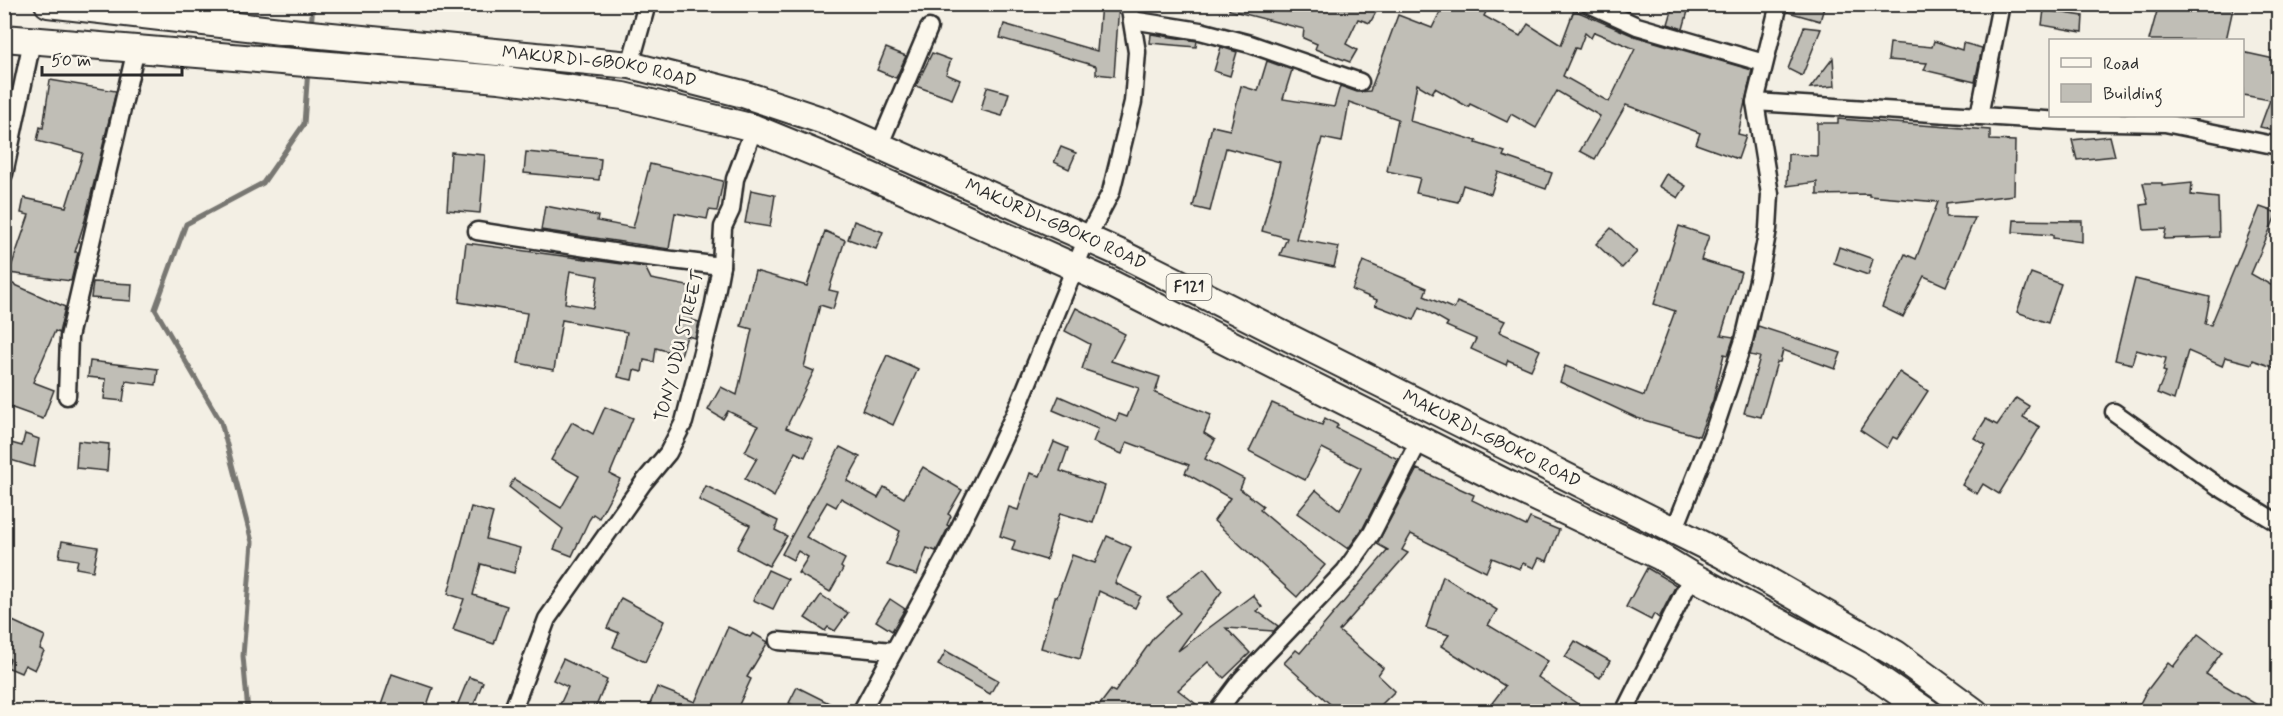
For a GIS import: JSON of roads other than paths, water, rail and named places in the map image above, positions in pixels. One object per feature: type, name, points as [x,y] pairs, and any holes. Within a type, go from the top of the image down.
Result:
[{"type":"main road","name":"MAKURDI-GBOKO ROAD","points":[[48,4],[177,12],[280,31],[630,65],[743,94],[824,121],[1087,238],[1733,560],[1896,654],[1975,711]]},
{"type":"main road","name":"F121","points":[[4,38],[499,79],[623,96],[754,128],[862,172],[1077,268],[1659,556],[1859,665],[1927,711]]},
{"type":"street","points":[[630,65],[647,4]]},
{"type":"street","points":[[1589,4],[1637,26],[1764,63]]},
{"type":"street","points":[[1674,531],[1714,430],[1744,340],[1768,229],[1770,194],[1755,102],[1779,4]]},
{"type":"street","points":[[1979,116],[2001,4]]},
{"type":"street","points":[[861,711],[893,651],[953,549],[1018,407],[1077,268],[1087,238],[1111,192],[1133,102],[1137,52],[1130,12],[1250,44],[1360,82]]},
{"type":"street","points":[[880,144],[929,27]]},
{"type":"street","points":[[4,174],[32,41]]},
{"type":"street","points":[[67,396],[69,337],[136,49]]},
{"type":"street","points":[[1755,102],[1979,116],[2165,123],[2278,146]]},
{"type":"street","name":"TONY UDU STREET","points":[[512,711],[547,619],[676,440],[684,422],[697,375],[721,266],[723,227],[731,210],[735,179],[754,128]]},
{"type":"street","points":[[477,231],[721,266]]},
{"type":"street","points":[[2114,412],[2219,487],[2278,523]]},
{"type":"street","points":[[1217,711],[1241,680],[1345,571],[1372,533],[1420,439]]},
{"type":"street","points":[[1624,711],[1692,576]]},
{"type":"street","points":[[778,641],[893,651]]},
{"type":"waterway","points":[[311,27],[313,4]]},
{"type":"waterway","points":[[248,712],[243,656],[252,542],[221,422],[155,309],[186,224],[263,183],[304,124],[308,69]]}]
